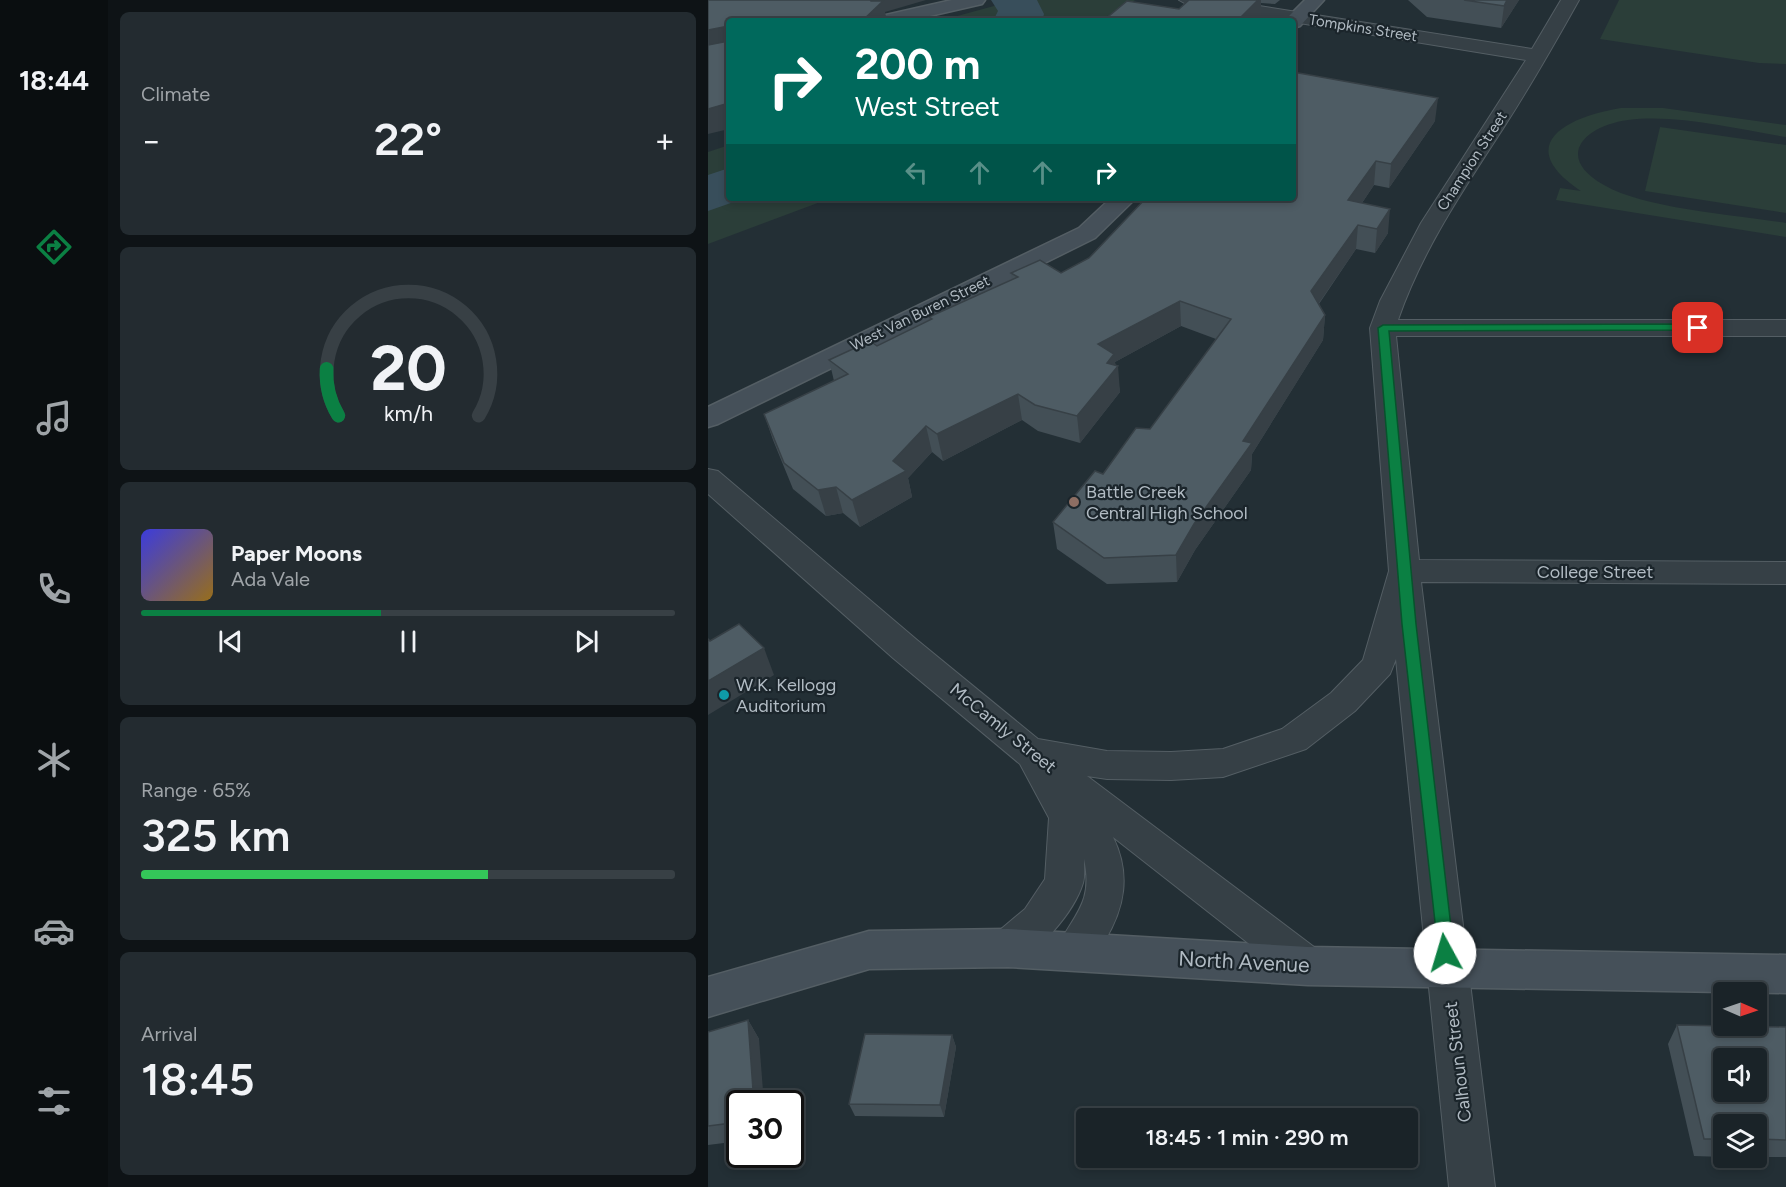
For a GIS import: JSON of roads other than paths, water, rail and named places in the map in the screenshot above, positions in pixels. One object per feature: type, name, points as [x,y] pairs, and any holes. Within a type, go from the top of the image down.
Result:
[{"type":"street","name":"Tompkins Street","points":[[1188,0],[1285,18]]},
{"type":"street","points":[[1296,20],[1315,0]]},
{"type":"street","name":"Champion Street","points":[[1383,328],[1389,309],[1426,233],[1538,56],[1570,0]]},
{"type":"street","points":[[896,18],[967,1]]},
{"type":"street","name":"Tompkins Street","points":[[1296,20],[1538,56]]},
{"type":"street","name":"West Van Buren Street","points":[[708,418],[1087,233],[1121,201]]},
{"type":"street","points":[[1383,328],[1786,328]]},
{"type":"street","name":"Calhoun Street","points":[[1383,328],[1404,571],[1472,1187]]},
{"type":"street","name":"McCamly Street","points":[[708,478],[905,649],[1029,751],[1308,966]]},
{"type":"street","points":[[1029,751],[1107,765],[1171,766],[1223,763],[1294,739],[1343,702],[1378,665],[1404,571]]},
{"type":"street","name":"College Street","points":[[1404,571],[1786,573]]},
{"type":"street","points":[[1008,948],[1040,921],[1064,882],[1067,817],[1029,751]]},
{"type":"street","points":[[1067,817],[1084,825],[1092,835],[1103,857],[1106,889],[1101,910],[1075,952]]},
{"type":"street","name":"North Avenue","points":[[708,997],[870,950],[1008,948],[1308,966],[1786,974]]},
{"type":"water","points":[[991,0],[1037,0],[1044,14],[1043,18],[994,18],[998,11]]},
{"type":"water","points":[[726,169],[726,201],[736,201],[708,211],[708,175]]},
{"type":"place","name":"Battle Creek Central High School","points":[[1074,502]]},
{"type":"place","name":"W.K. Kellogg Auditorium","points":[[724,695]]}]
